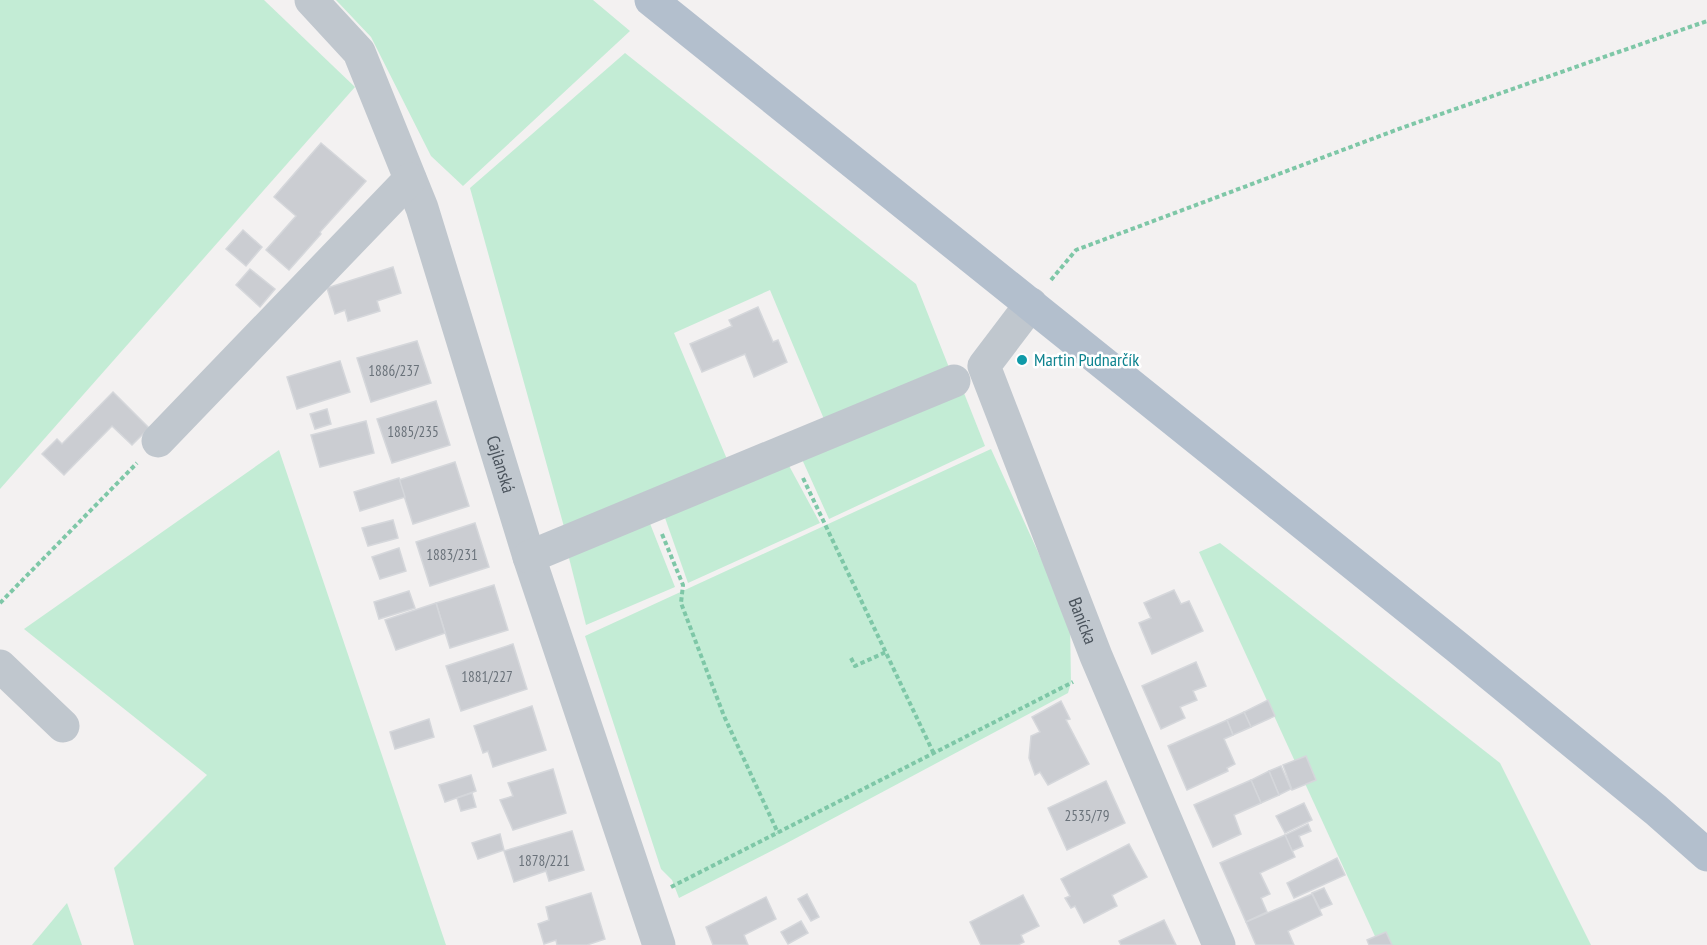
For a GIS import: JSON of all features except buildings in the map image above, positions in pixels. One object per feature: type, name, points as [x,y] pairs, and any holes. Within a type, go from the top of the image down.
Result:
[{"type":"main road","points":[[651,0],[1466,654],[1656,810],[1707,855]]},
{"type":"street","name":"Cajlanská","points":[[311,0],[359,52],[422,210],[529,557],[658,945]]},
{"type":"street","points":[[158,441],[410,179]]},
{"type":"street","name":"Banícka","points":[[1030,304],[984,366],[1096,656],[1219,945]]},
{"type":"street","points":[[529,557],[954,381]]},
{"type":"street","points":[[0,666],[63,726]]},
{"type":"path","points":[[1030,304],[1076,250],[1404,127],[1707,21]]},
{"type":"path","points":[[0,603],[158,441]]},
{"type":"path","points":[[789,449],[934,754]]},
{"type":"path","points":[[651,506],[683,585],[681,603],[724,716],[778,833]]},
{"type":"path","points":[[851,658],[855,666],[886,652]]},
{"type":"path","points":[[667,888],[675,887],[1076,681]]},
{"type":"green space","points":[[0,0],[264,0],[355,87],[0,489]]},
{"type":"green space","points":[[336,0],[593,0],[630,31],[463,186],[431,156],[371,37]]},
{"type":"green space","points":[[625,53],[916,284],[950,370],[826,424],[770,290],[674,333],[729,464],[566,534],[470,188]]},
{"type":"green space","points":[[962,388],[985,446],[829,519],[801,457]]},
{"type":"green space","points":[[991,449],[1070,622],[1071,683],[1068,693],[679,898],[672,880],[661,869],[585,636]]},
{"type":"green space","points":[[279,450],[446,945],[134,945],[114,868],[207,775],[24,629]]},
{"type":"green space","points":[[787,462],[820,523],[688,583],[664,515]]},
{"type":"green space","points":[[649,521],[675,587],[586,625],[568,554]]},
{"type":"green space","points":[[1220,543],[1500,763],[1591,945],[1379,945],[1199,552]]},
{"type":"green space","points":[[67,903],[82,945],[32,945]]},
{"type":"place","name":"Martin Pudnarčík","points":[[1022,360]]}]
